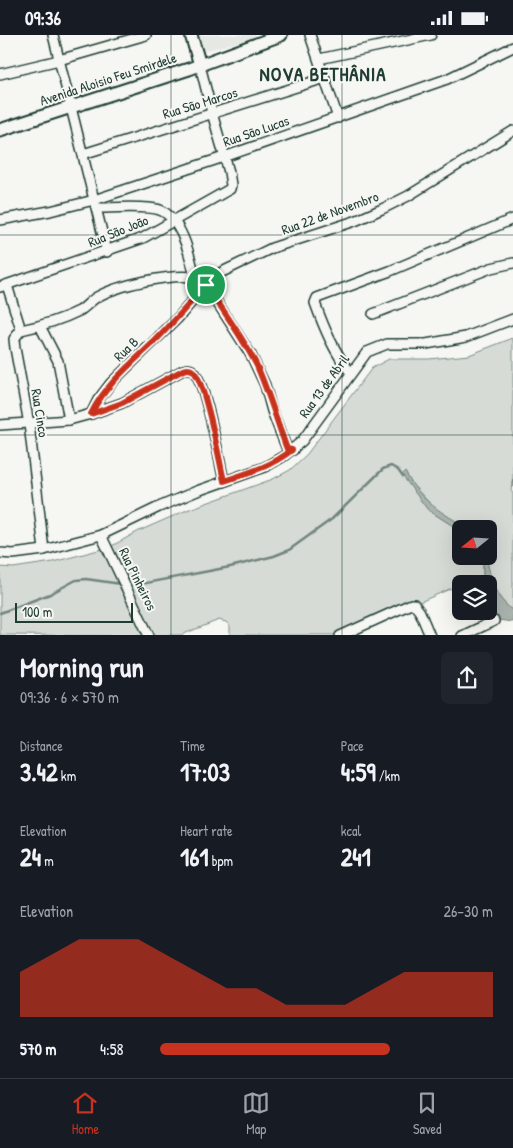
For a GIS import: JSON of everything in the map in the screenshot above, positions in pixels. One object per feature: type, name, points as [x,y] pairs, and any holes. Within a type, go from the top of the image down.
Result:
[{"type":"street","points":[[53,35],[107,251]]},
{"type":"street","points":[[0,74],[60,60],[146,35]]},
{"type":"street","points":[[191,35],[224,157]]},
{"type":"street","name":"Avenida Aloisio Feu Smirdele","points":[[0,130],[200,65],[281,35]]},
{"type":"street","points":[[310,35],[338,118]]},
{"type":"street","points":[[319,59],[431,35]]},
{"type":"street","name":"Rua São Lucas","points":[[0,219],[96,204],[447,79],[513,47]]},
{"type":"street","name":"Rua São Marcos","points":[[83,154],[325,77]]},
{"type":"street","name":"Rua 22 de Novembro","points":[[206,285],[228,268],[264,252],[355,221],[408,197],[513,131]]},
{"type":"street","name":"Rua São João","points":[[4,286],[144,238],[225,192],[231,185],[224,157]]},
{"type":"street","points":[[96,204],[158,209],[168,215],[173,220],[186,245],[195,277]]},
{"type":"street","points":[[352,373],[332,344],[315,300],[317,298],[513,219]]},
{"type":"street","points":[[373,313],[491,268],[513,263]]},
{"type":"street","points":[[20,331],[40,326],[80,311],[95,298],[112,289],[169,278],[195,277],[206,285],[251,355],[265,385],[272,411],[287,449],[292,450]]},
{"type":"street","name":"Rua B","points":[[91,414],[98,400],[111,383],[177,319],[206,285]]},
{"type":"street","name":"Rua Cinco","points":[[4,286],[20,331],[14,339],[29,424],[44,550]]},
{"type":"street","name":"Rua 13 de Abril","points":[[0,553],[13,554],[44,550],[101,535],[159,507],[265,467],[284,457],[309,431],[367,352],[387,344],[442,343],[466,337],[513,319]]},
{"type":"street","points":[[40,326],[58,361],[69,420]]},
{"type":"street","points":[[0,425],[69,420],[91,414],[122,403],[188,369],[195,372],[202,389],[224,481]]},
{"type":"street","name":"Rua Pinheiros","points":[[101,535],[149,635]]},
{"type":"street","points":[[340,635],[414,604],[420,612],[430,635]]},
{"type":"street","points":[[462,635],[494,621]]},
{"type":"shaded area","points":[[199,35],[255,35],[255,37],[204,51]]},
{"type":"shaded area","points":[[513,338],[513,482],[511,490],[513,494],[513,611],[497,593],[497,575],[490,575],[488,565],[498,565],[498,520],[454,520],[435,509],[412,484],[405,472],[402,475],[428,510],[452,525],[452,565],[483,565],[483,575],[452,575],[452,588],[345,635],[230,635],[230,626],[226,622],[219,620],[181,635],[157,635],[154,633],[151,635],[0,635],[0,567],[13,568],[53,562],[110,547],[139,531],[187,510],[273,479],[290,470],[307,454],[372,368],[389,359],[429,359],[469,355]]},
{"type":"shaded area","points":[[405,472],[411,483],[425,499],[454,520],[452,520],[452,525],[428,510],[402,475]]},
{"type":"shaded area","points":[[483,565],[488,565],[490,575],[483,575]]},
{"type":"shaded area","points":[[497,593],[513,611],[513,622],[498,620]]},
{"type":"waterway","points":[[133,584],[230,567],[274,556],[289,550],[332,519],[383,469],[391,466],[398,470],[403,477]]},
{"type":"waterway","points":[[513,480],[513,486]]},
{"type":"waterway","points":[[0,613],[50,594],[76,580],[86,579],[121,584]]},
{"type":"district","name":"NOVA BETHÂNIA","points":[[323,74]]},
{"type":"route","points":[[206,285],[251,355],[265,385],[272,411],[287,449],[292,450],[284,457],[265,467],[224,481],[202,389],[195,372],[188,369],[183,370],[122,403],[91,414],[98,400],[111,383],[177,319],[206,285]]}]
